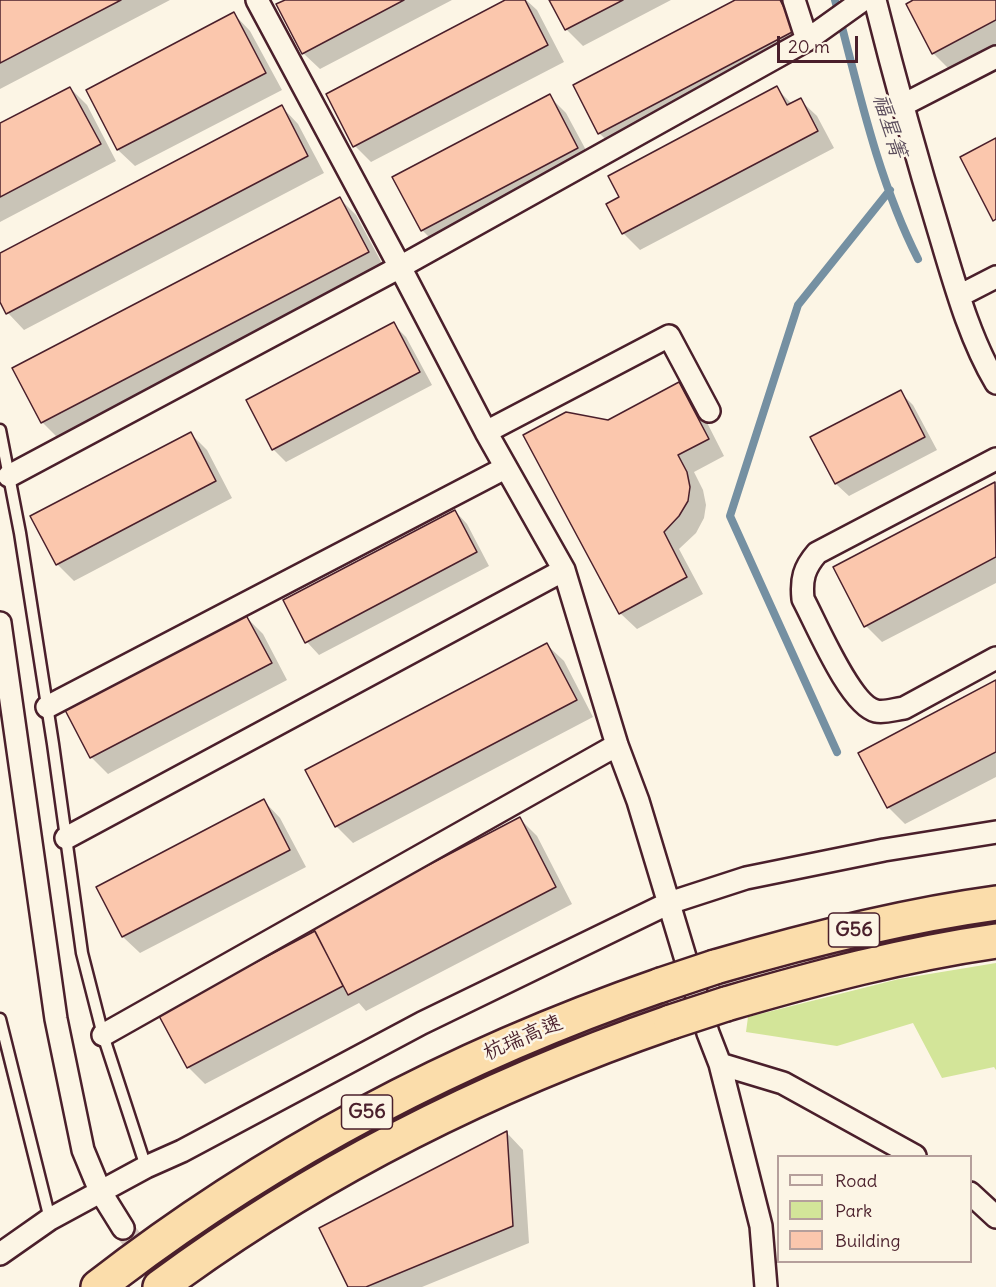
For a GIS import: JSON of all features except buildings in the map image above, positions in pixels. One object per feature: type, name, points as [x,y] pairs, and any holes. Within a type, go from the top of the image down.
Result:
[{"type":"highway","name":"杭瑞高速","points":[[98,1287],[231,1192],[355,1119],[417,1086],[512,1042],[606,1004],[715,967],[795,944],[888,922],[996,903]]},
{"type":"highway","name":"杭瑞高速","points":[[160,1287],[252,1224],[342,1169],[434,1120],[526,1077],[671,1022],[804,981],[996,941]]},
{"type":"street","points":[[257,0],[505,468],[564,570],[617,745],[638,801],[705,1022],[720,1064],[760,1226],[766,1287]]},
{"type":"street","points":[[794,0],[814,34]]},
{"type":"street","points":[[875,0],[901,106],[959,296],[984,363],[996,383]]},
{"type":"street","points":[[9,476],[400,267],[814,34],[858,3]]},
{"type":"street","points":[[901,106],[996,57]]},
{"type":"street","points":[[959,296],[996,277]]},
{"type":"street","points":[[486,432],[669,336],[709,411]]},
{"type":"street","points":[[996,459],[817,553],[804,571],[802,583],[803,599],[851,690],[862,704],[876,711],[904,708],[996,658]]},
{"type":"street","points":[[47,706],[505,468]]},
{"type":"street","points":[[66,838],[564,570]]},
{"type":"street","points":[[0,623],[56,1019],[83,1150],[100,1191],[123,1228]]},
{"type":"street","points":[[103,1035],[617,745]]},
{"type":"street","points":[[0,1254],[50,1219],[100,1191],[182,1151],[422,1023],[669,903],[746,878],[884,850],[996,832]]},
{"type":"street","points":[[720,1064],[783,1083],[913,1155]]},
{"type":"street","points":[[972,1195],[996,1217]]},
{"type":"lane","points":[[0,430],[20,533],[82,953],[103,1035],[146,1167]]},
{"type":"lane","points":[[0,1019],[50,1219]]},
{"type":"green space","points":[[996,963],[996,1070],[994,1067],[942,1078],[913,1023],[837,1046],[746,1032],[748,1017],[899,979]]},
{"type":"waterway","name":"福星箐","points":[[835,0],[880,164],[891,197],[918,259]]},
{"type":"waterway","points":[[837,752],[730,516],[798,305],[890,190]]},
{"type":"tunnel","points":[[123,1228],[169,1287]]}]
